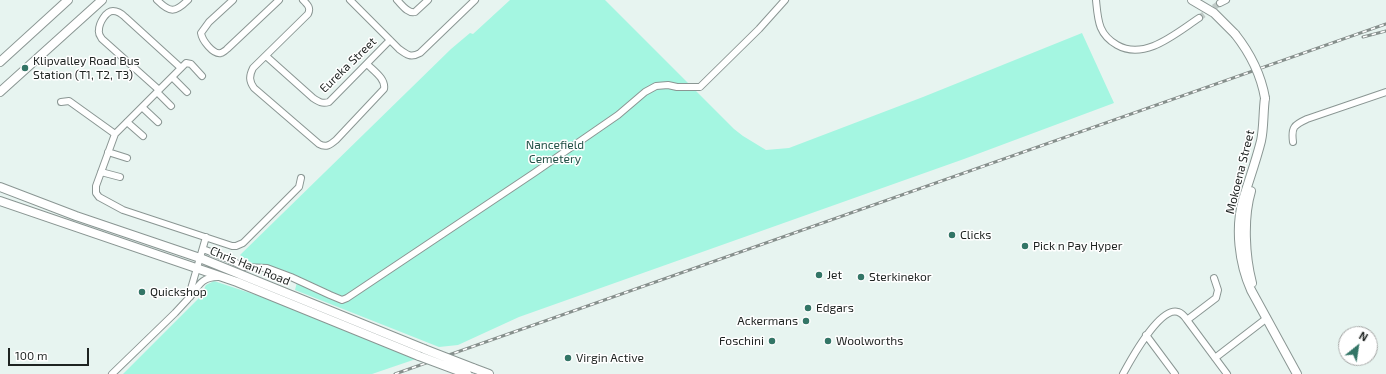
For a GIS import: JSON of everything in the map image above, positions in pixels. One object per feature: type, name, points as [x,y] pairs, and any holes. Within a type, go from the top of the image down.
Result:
[{"type":"main road","points":[[0,62],[68,0]]},
{"type":"main road","points":[[0,92],[102,0]]},
{"type":"main road","name":"Mokoena Street","points":[[1192,0],[1214,13],[1235,34],[1252,60],[1262,84],[1268,130],[1266,144],[1250,194],[1247,214],[1246,231],[1249,267],[1256,297],[1297,374]]},
{"type":"main road","name":"Chris Hani Road","points":[[0,187],[76,216],[200,258],[489,374]]},
{"type":"main road","name":"Chris Hani Road","points":[[0,201],[222,277],[418,356],[467,374]]},
{"type":"street","points":[[157,0],[167,9],[173,10],[179,9],[188,0]]},
{"type":"street","points":[[233,0],[209,22],[202,33],[203,40],[215,52],[218,53],[222,53],[227,49],[279,0]]},
{"type":"street","points":[[303,0],[308,5],[308,14],[253,68],[250,73],[251,83],[301,129],[323,146],[329,146],[384,89],[385,86],[383,81],[367,64]]},
{"type":"street","points":[[350,0],[406,55],[410,56],[420,53],[475,0]]},
{"type":"street","points":[[396,0],[412,13],[428,0]]},
{"type":"street","points":[[203,249],[244,267],[267,268],[342,300],[347,298],[534,173],[618,115],[646,92],[656,86],[668,85],[677,87],[700,87],[759,29],[785,0]]},
{"type":"street","points":[[1096,0],[1099,22],[1105,36],[1120,46],[1135,51],[1143,50],[1156,45],[1199,18]]},
{"type":"street","points":[[172,106],[102,39],[98,32],[99,26],[109,12],[116,11],[125,17],[182,68]]},
{"type":"street","name":"Eureka Street","points":[[266,56],[313,98],[324,103],[329,102],[390,40]]},
{"type":"street","points":[[202,76],[188,63],[115,134],[96,186],[96,193],[101,199],[123,210],[232,246],[236,246],[243,243],[299,187],[301,178]]},
{"type":"street","points":[[172,77],[187,92]]},
{"type":"street","points":[[1293,142],[1292,131],[1299,123],[1386,92]]},
{"type":"street","points":[[61,102],[69,101],[115,134]]},
{"type":"street","points":[[142,107],[158,122]]},
{"type":"street","points":[[127,122],[143,136]]},
{"type":"street","points":[[108,152],[127,158]]},
{"type":"street","points":[[101,172],[120,177]]},
{"type":"street","points":[[188,299],[206,237]]},
{"type":"street","points":[[112,374],[175,314],[203,280],[211,277],[222,277]]},
{"type":"street","points":[[1187,320],[1216,298],[1218,290],[1214,278]]},
{"type":"street","points":[[1122,374],[1146,335],[1171,313],[1178,312],[1187,320],[1227,374]]},
{"type":"street","points":[[1215,358],[1267,318]]},
{"type":"street","points":[[1146,335],[1175,374]]},
{"type":"green space","name":"Nancefield Cemetery","points":[[510,0],[605,0],[734,129],[766,150],[789,148],[923,97],[1082,33],[1114,103],[964,159],[519,317],[458,345],[439,347],[295,290],[297,282],[260,267],[246,260],[240,255],[451,49],[470,33],[473,34]]},
{"type":"green space","points":[[214,281],[262,297],[416,359],[372,374],[123,374],[200,297],[206,285]]},
{"type":"tunnel","points":[[1199,18],[1220,3]]},
{"type":"railway","points":[[395,374],[1386,24]]},
{"type":"railway","points":[[1363,37],[1386,31]]},
{"type":"place","name":"Klipvalley Road Bus Station (T1, T2, T3)","points":[[25,68]]},
{"type":"place","name":"Clicks","points":[[952,235]]},
{"type":"place","name":"Pick n Pay Hyper","points":[[1025,246]]},
{"type":"place","name":"Jet","points":[[819,275]]},
{"type":"place","name":"Sterkinekor","points":[[861,277]]},
{"type":"place","name":"Quickshop","points":[[142,292]]},
{"type":"place","name":"Edgars","points":[[808,308]]},
{"type":"place","name":"Ackermans","points":[[806,321]]},
{"type":"place","name":"Foschini","points":[[772,341]]},
{"type":"place","name":"Woolworths","points":[[828,341]]},
{"type":"place","name":"Virgin Active","points":[[568,358]]}]
